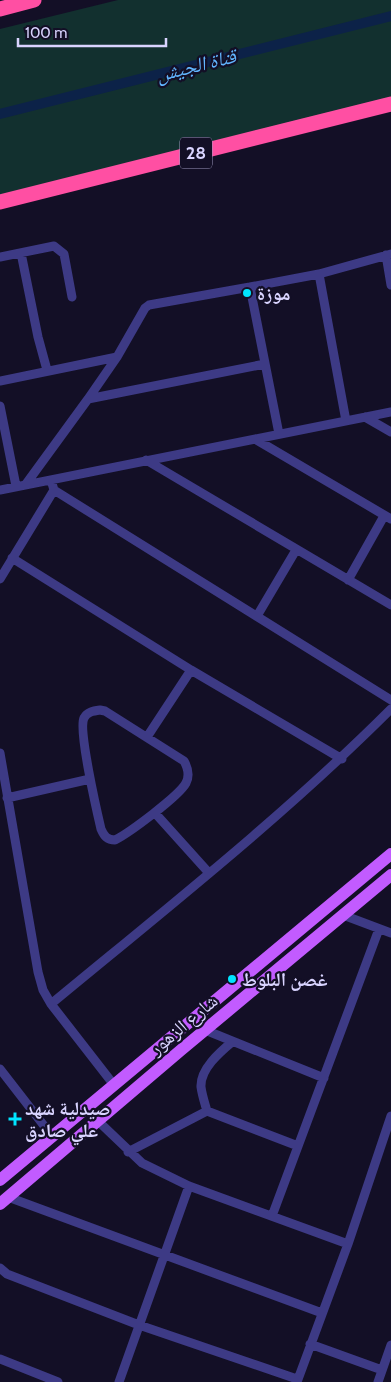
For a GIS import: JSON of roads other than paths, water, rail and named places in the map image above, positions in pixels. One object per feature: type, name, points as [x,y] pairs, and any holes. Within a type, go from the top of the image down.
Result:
[{"type":"highway","points":[[0,8],[34,0]]},
{"type":"highway","name":"28","points":[[0,202],[391,104]]},
{"type":"main road","name":"شارع الزهور","points":[[0,1180],[391,854]]},
{"type":"main road","name":"شارع الزهور","points":[[4,1201],[391,875]]},
{"type":"street","points":[[0,257],[54,246],[60,248],[64,254],[72,296]]},
{"type":"street","points":[[21,252],[38,337],[48,370]]},
{"type":"street","points":[[21,485],[88,399],[117,357],[145,308],[149,305],[319,274],[388,255],[391,285]]},
{"type":"street","points":[[319,274],[346,420]]},
{"type":"street","points":[[250,287],[279,434]]},
{"type":"street","points":[[0,381],[117,357]]},
{"type":"street","points":[[88,399],[265,364]]},
{"type":"street","points":[[0,406],[21,485]]},
{"type":"street","points":[[0,490],[391,412]]},
{"type":"street","points":[[365,417],[391,432]]},
{"type":"street","points":[[255,439],[388,518],[348,580]]},
{"type":"street","points":[[146,460],[391,605]]},
{"type":"street","points":[[51,480],[54,490],[391,700]]},
{"type":"street","points":[[0,579],[54,490]]},
{"type":"street","points":[[257,616],[296,550]]},
{"type":"street","points":[[12,558],[191,670],[342,759]]},
{"type":"street","points":[[147,737],[191,670]]},
{"type":"street","points":[[51,1004],[209,873],[342,759],[391,709]]},
{"type":"street","points":[[94,710],[105,711],[184,761],[188,768],[187,782],[183,787],[154,812],[118,838],[110,840],[103,836],[90,779],[82,724],[88,713],[94,710]]},
{"type":"street","points":[[0,753],[38,972],[43,990],[51,1004],[114,1085]]},
{"type":"street","points":[[7,798],[90,779]]},
{"type":"street","points":[[154,812],[209,873]]},
{"type":"street","points":[[343,915],[391,933]]},
{"type":"street","points":[[272,1216],[380,928]]},
{"type":"street","points":[[205,1030],[324,1078]]},
{"type":"street","points":[[207,1111],[201,1086],[207,1068],[216,1054],[232,1042]]},
{"type":"street","points":[[0,1069],[52,1136]]},
{"type":"street","points":[[128,1152],[207,1111],[298,1146]]},
{"type":"street","points":[[0,1268],[7,1274],[297,1381],[348,1244],[391,1116]]},
{"type":"street","points":[[98,1121],[128,1152],[142,1163],[189,1186],[348,1244]]},
{"type":"street","points":[[119,1382],[189,1186]]},
{"type":"street","points":[[4,1201],[164,1255],[322,1313]]},
{"type":"street","points":[[310,1344],[382,1370]]},
{"type":"street","points":[[378,1382],[391,1346]]},
{"type":"street","points":[[0,1359],[58,1382]]},
{"type":"waterway","name":"قناة الجيش","points":[[0,114],[391,16]]},
{"type":"place","name":"موزة","points":[[247,293]]},
{"type":"place","name":"غصن البلوط","points":[[232,979]]},
{"type":"place","name":"صيدلية شهد علي صادق","points":[[15,1119]]}]
